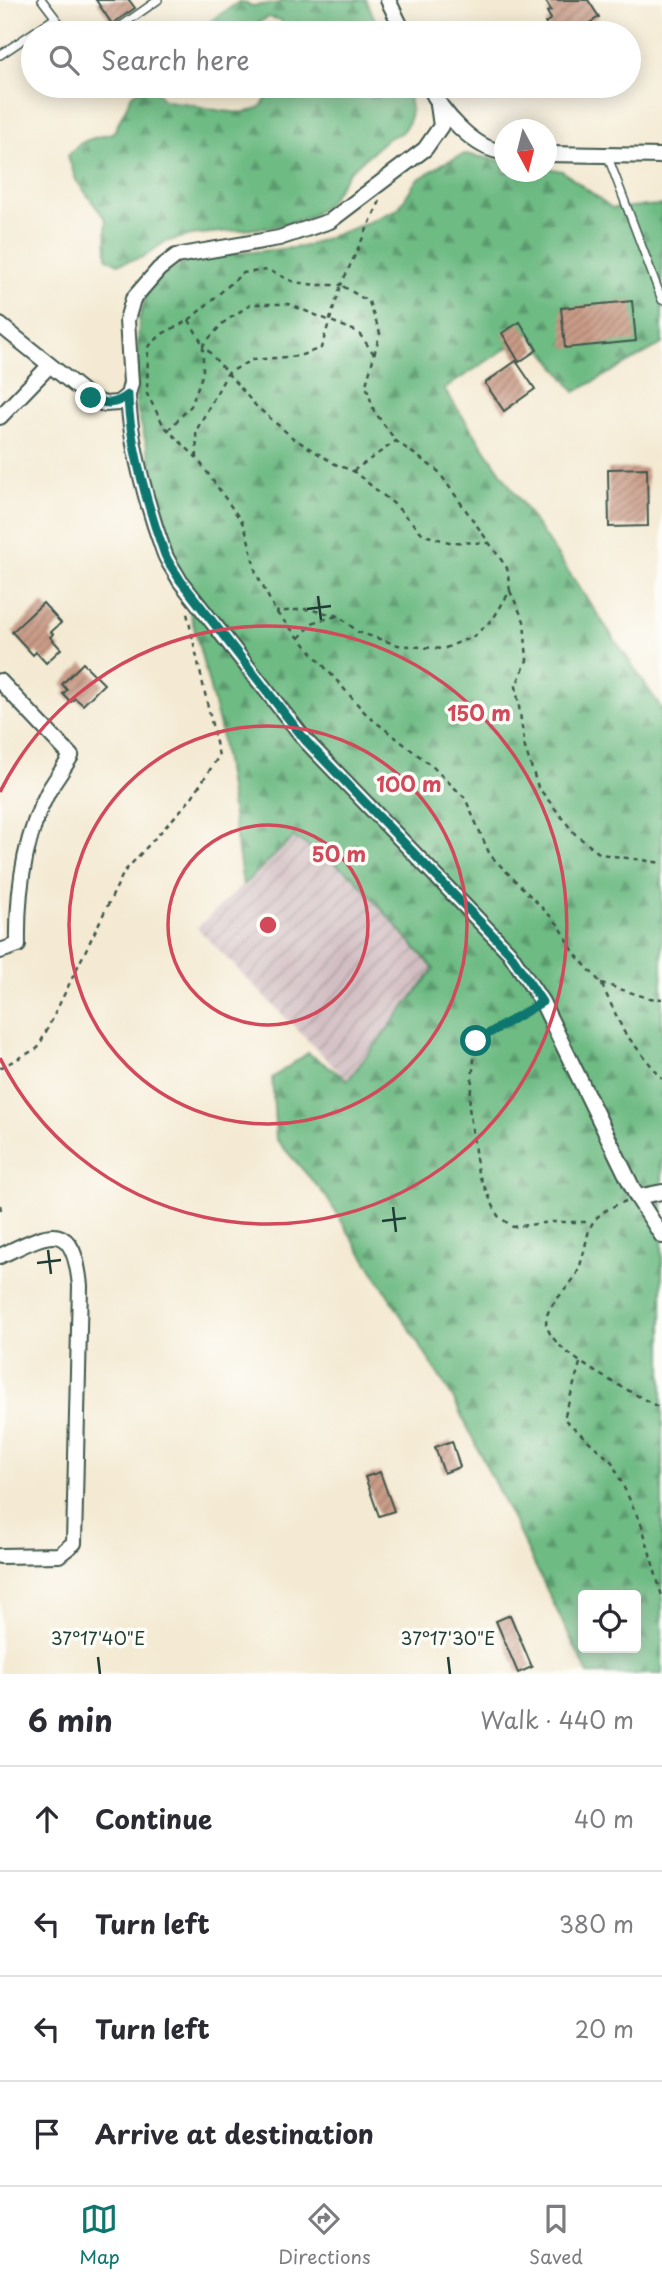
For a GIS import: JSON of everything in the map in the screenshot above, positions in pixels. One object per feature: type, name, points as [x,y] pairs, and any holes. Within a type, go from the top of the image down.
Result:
[{"type":"street","points":[[387,0],[398,21]]},
{"type":"street","points":[[435,98],[441,127],[425,149],[331,221],[279,238],[176,256],[159,269],[133,299],[127,320],[131,383],[128,395],[129,422],[164,554],[180,580],[306,741],[509,952],[542,1002],[638,1197],[662,1236]]},
{"type":"street","points":[[438,105],[474,139],[494,147]]},
{"type":"street","points":[[557,154],[662,156]]},
{"type":"street","points":[[0,325],[91,398],[104,404],[118,402],[128,395]]},
{"type":"street","points":[[0,417],[49,366]]},
{"type":"street","points":[[0,681],[71,756],[48,793],[29,843],[17,904],[18,945],[0,951]]},
{"type":"street","points":[[638,1197],[662,1192]]},
{"type":"street","points":[[0,1256],[42,1236],[57,1236],[67,1241],[77,1259],[80,1286],[74,1543],[59,1555],[0,1556]]},
{"type":"lane","points":[[42,0],[57,21]]},
{"type":"lane","points":[[128,21],[157,0]]},
{"type":"lane","points":[[51,21],[55,18]]},
{"type":"lane","points":[[0,55],[21,41]]},
{"type":"lane","points":[[608,157],[662,300]]},
{"type":"path","points":[[197,458],[196,432],[227,374],[251,360],[299,356],[321,348],[341,285],[391,175]]},
{"type":"path","points":[[662,863],[600,853],[575,834],[538,787],[525,748],[516,686],[527,660],[524,621],[510,590],[507,568],[438,471],[396,441],[374,411],[366,385],[380,333],[369,302],[341,285],[293,282],[268,271],[243,273],[189,320],[162,334],[148,347],[147,394],[168,430],[197,458],[242,522],[256,573],[276,612],[368,716],[432,766],[465,798],[491,855],[559,925],[575,954],[601,983],[624,1032],[662,1079]]},
{"type":"path","points":[[168,430],[191,407],[203,373],[203,345],[223,323],[251,304],[288,304],[358,332],[374,354]]},
{"type":"path","points":[[189,320],[203,345],[256,407],[293,438],[335,464],[353,471],[394,504],[425,535],[449,542],[491,543]]},
{"type":"path","points":[[353,471],[396,441]]},
{"type":"path","points":[[276,612],[307,609],[339,616],[358,632],[398,645],[443,649],[474,636],[493,619],[510,590]]},
{"type":"path","points":[[0,1068],[37,1048],[124,872],[190,800],[219,756],[186,608]]},
{"type":"path","points":[[299,638],[314,622],[339,616]]},
{"type":"path","points":[[601,983],[648,998],[662,999]]},
{"type":"path","points":[[542,1002],[476,1041],[469,1107],[478,1172],[498,1216],[513,1227],[551,1222],[591,1222]]},
{"type":"path","points":[[638,1197],[608,1208],[591,1222],[577,1272],[547,1316],[548,1330],[551,1340],[580,1363],[662,1410]]},
{"type":"path","points":[[0,1205],[1,1210]]},
{"type":"path","points":[[580,1363],[564,1419],[612,1462],[642,1527],[662,1596]]},
{"type":"shaded area","points":[[293,837],[353,876],[434,969],[347,1080],[197,928]]},
{"type":"green space","points":[[281,0],[366,0],[376,21],[281,21],[269,17],[261,21],[210,21],[240,1],[252,6],[280,3]]},
{"type":"green space","points":[[131,98],[162,98],[238,112],[260,107],[266,99],[409,98],[411,109],[409,122],[401,133],[388,138],[349,172],[328,203],[308,218],[271,227],[191,235],[165,242],[143,257],[118,264],[107,258],[106,220],[76,180],[68,156],[78,145],[114,132]]},
{"type":"green space","points":[[465,154],[494,159],[494,182],[557,182],[557,170],[612,208],[662,205],[662,344],[575,392],[530,333],[444,389],[662,709],[662,1674],[588,1674],[453,1398],[325,1195],[276,1139],[272,1078],[308,1053],[348,1080],[434,969],[353,876],[294,837],[243,885],[220,727],[136,404],[139,319],[148,290],[163,274],[194,258],[302,247],[362,225],[398,209],[416,181],[444,163]]},
{"type":"building","points":[[96,0],[129,0],[135,8],[116,21],[110,21]]},
{"type":"building","points":[[545,0],[588,0],[599,17],[592,21],[548,21],[551,19],[547,12],[551,10]]},
{"type":"building","points":[[632,301],[636,341],[565,348],[561,308]]},
{"type":"building","points":[[520,322],[537,350],[519,362],[502,333]]},
{"type":"building","points":[[516,361],[535,389],[504,411],[485,383]]},
{"type":"building","points":[[647,468],[648,526],[609,527],[608,469]]},
{"type":"building","points":[[43,603],[61,623],[51,632],[53,634],[50,637],[61,649],[46,663],[36,652],[33,655],[12,632]]},
{"type":"building","points":[[83,663],[104,684],[83,705],[75,698],[71,702],[63,694],[67,690],[62,684]]},
{"type":"building","points":[[452,1441],[460,1467],[444,1473],[435,1447]]},
{"type":"building","points":[[380,1472],[394,1511],[379,1516],[365,1477]]},
{"type":"building","points":[[510,1615],[532,1667],[518,1673],[496,1621]]},
{"type":"route","points":[[91,398],[104,404],[118,402],[128,395],[129,422],[145,487],[164,554],[180,580],[306,741],[509,952],[542,1002],[476,1041]]}]
